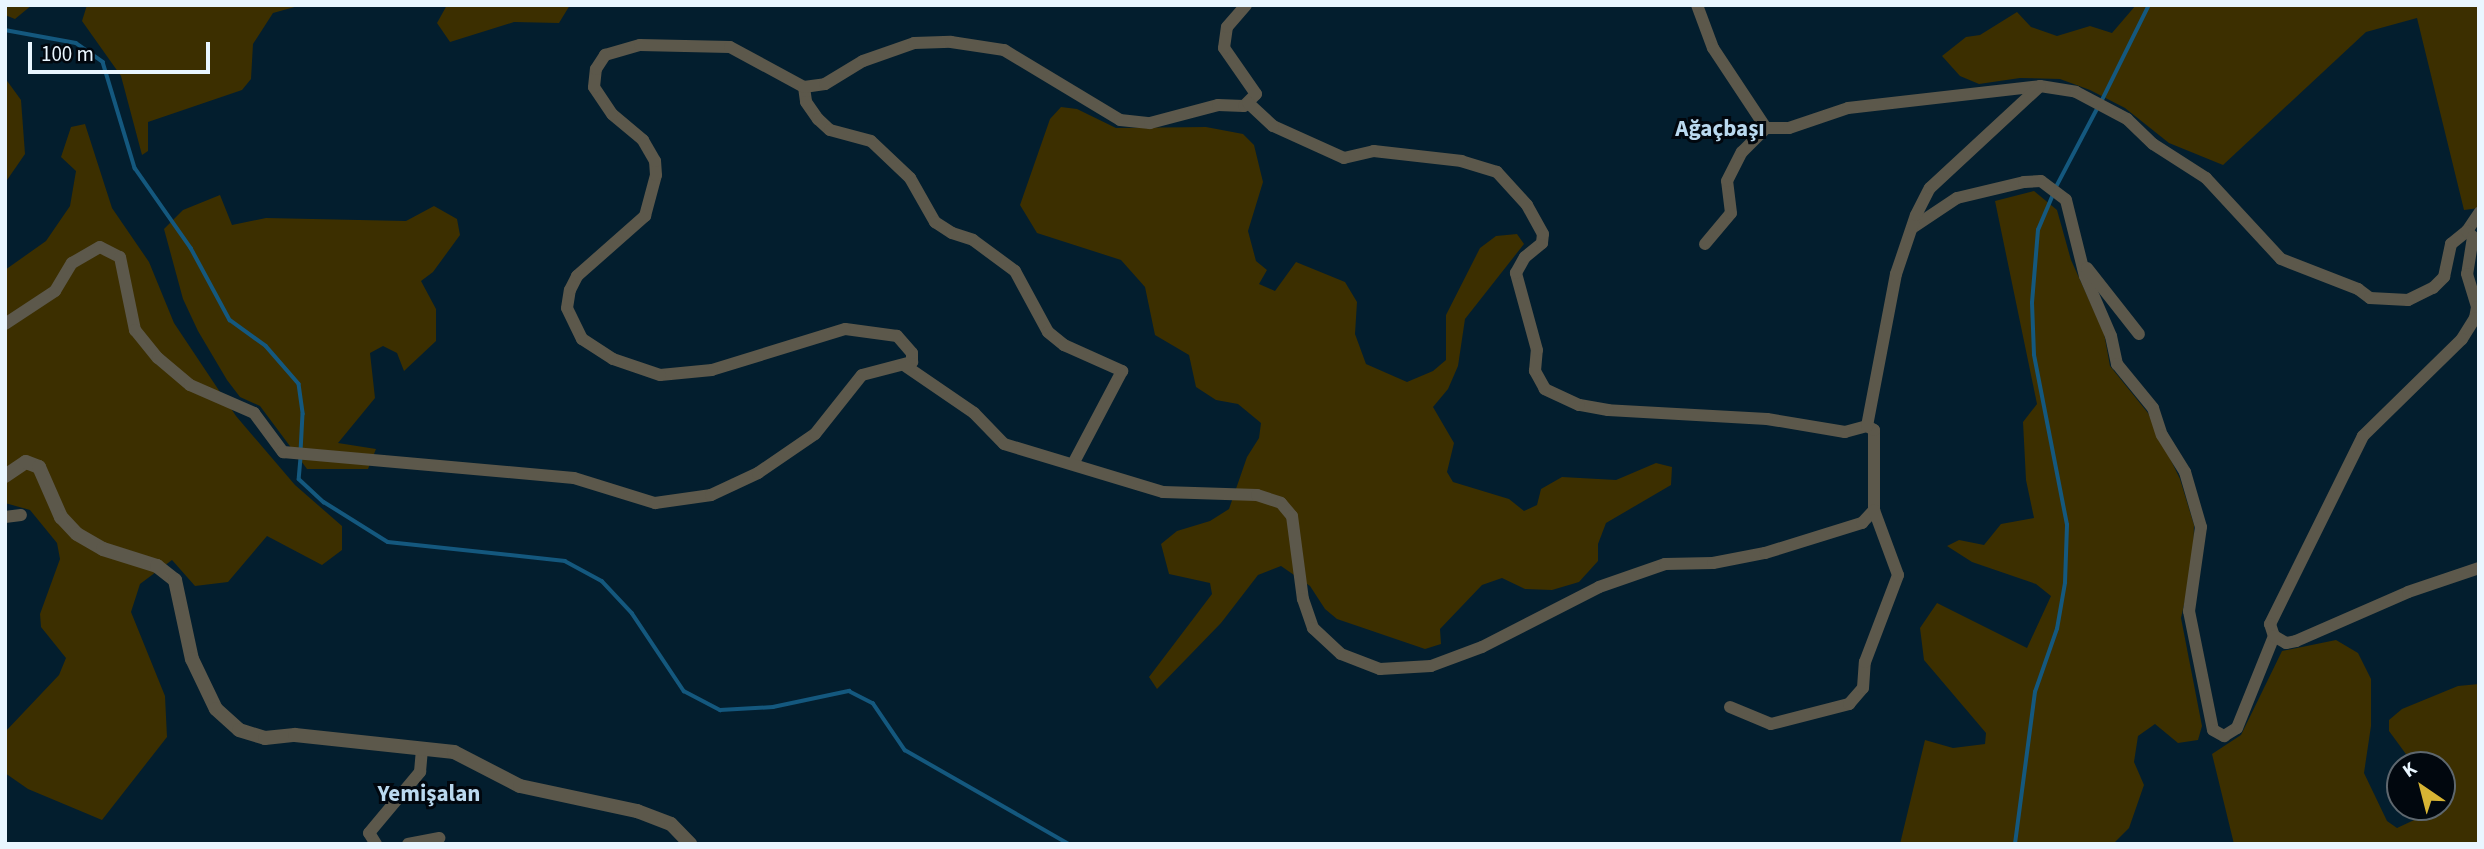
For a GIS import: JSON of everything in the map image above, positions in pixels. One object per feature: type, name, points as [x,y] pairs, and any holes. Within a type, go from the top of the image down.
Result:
[{"type":"street","points":[[5,324],[55,291],[72,263],[100,247],[120,257],[135,330],[158,358],[190,385],[254,413],[284,452],[574,478],[655,503],[711,495],[758,473],[815,434],[862,375],[912,362],[912,353],[897,336],[845,329],[712,370],[660,375],[613,359],[573,328],[566,308],[577,276],[645,216],[656,176],[655,161],[643,140],[612,114],[594,87],[596,69],[605,55],[640,46],[730,47],[804,87],[825,84],[863,61],[915,43],[951,43],[1003,50],[1120,120],[1174,120],[1219,105],[1248,103],[1256,94],[1224,48],[1227,27],[1246,5]]},
{"type":"street","points":[[1697,5],[1713,48],[1766,128]]},
{"type":"street","points":[[1867,426],[1896,274],[1930,188],[2040,86]]},
{"type":"street","points":[[1705,244],[1731,213],[1727,181],[1742,152],[1766,128],[1789,128],[1848,108],[2040,86],[2076,92],[2127,119],[2153,144],[2206,178],[2281,259],[2358,289],[2370,298],[2408,300],[2433,288],[2444,276],[2451,244],[2467,231],[2479,214]]},
{"type":"street","points":[[804,87],[806,102],[830,130],[871,141],[910,178],[935,222],[973,240],[1015,271],[1048,332],[1064,345],[1122,371],[1073,464]]},
{"type":"street","points":[[1248,103],[1273,126],[1344,158],[1374,151],[1462,161],[1497,172],[1527,205],[1543,234],[1542,243],[1525,257],[1516,273],[1537,350],[1535,371],[1545,389],[1555,395],[1608,410],[1767,419],[1845,432],[1867,426],[1874,430],[1874,510],[1898,575],[1865,662],[1863,688],[1849,704],[1770,724],[1730,708]]},
{"type":"street","points":[[1912,228],[1957,198],[2041,181],[2066,200],[2081,259],[2111,336],[2117,364],[2153,408],[2162,435],[2185,472],[2201,527],[2189,611],[2213,730],[2224,736],[2237,728],[2274,636],[2270,624],[2362,436],[2462,340],[2475,318],[2477,307],[2467,274],[2473,237],[2467,231]]},
{"type":"street","points":[[2081,259],[2139,334]]},
{"type":"street","points":[[904,365],[974,413],[1004,444],[1163,492],[1257,495],[1281,503],[1292,516],[1300,552],[1303,599],[1312,628],[1340,654],[1380,668],[1431,666],[1482,647],[1599,587],[1665,564],[1713,563],[1765,553],[1862,523],[1874,510]]},
{"type":"street","points":[[5,476],[26,462],[39,467],[61,517],[77,534],[103,549],[157,566],[175,580],[192,659],[216,709],[239,730],[265,738],[295,735],[454,752],[520,786],[637,811],[671,824],[690,844]]},
{"type":"street","points":[[5,517],[21,514]]},
{"type":"street","points":[[2274,636],[2286,643],[2296,641],[2408,592],[2479,568]]},
{"type":"street","points":[[376,844],[369,833],[419,772],[422,750]]},
{"type":"street","points":[[408,844],[439,838]]},
{"type":"shaded area","points":[[5,5],[32,5],[15,19],[5,15]]},
{"type":"shaded area","points":[[87,5],[302,5],[273,13],[253,44],[251,79],[242,90],[148,122],[148,151],[142,155],[121,76],[82,21]]},
{"type":"shaded area","points":[[447,5],[570,5],[559,23],[514,22],[450,42],[437,23]]},
{"type":"shaded area","points":[[2136,5],[2479,5],[2479,208],[2464,210],[2417,18],[2366,32],[2223,165],[2169,143],[2125,108],[2090,90],[2060,79],[2020,78],[1979,84],[1960,76],[1942,56],[1966,37],[1980,35],[2017,12],[2031,27],[2057,36],[2090,26],[2112,33]]},
{"type":"shaded area","points":[[5,78],[21,100],[25,154],[5,183]]},
{"type":"shaded area","points":[[1061,107],[1077,109],[1116,128],[1206,127],[1243,134],[1254,145],[1263,182],[1248,231],[1256,261],[1267,270],[1259,284],[1275,291],[1296,262],[1345,282],[1357,302],[1355,334],[1366,364],[1407,382],[1433,371],[1446,360],[1446,315],[1480,248],[1496,236],[1517,234],[1524,244],[1465,319],[1458,366],[1448,389],[1433,407],[1454,443],[1447,472],[1453,482],[1509,499],[1524,511],[1537,505],[1541,489],[1562,477],[1616,480],[1656,463],[1672,467],[1671,485],[1606,523],[1598,544],[1598,561],[1579,582],[1552,590],[1525,589],[1502,578],[1482,585],[1440,629],[1441,644],[1425,649],[1337,619],[1325,609],[1310,586],[1281,566],[1258,575],[1221,623],[1157,689],[1149,677],[1212,594],[1210,583],[1169,574],[1161,544],[1177,531],[1210,521],[1229,509],[1247,457],[1259,438],[1261,423],[1238,404],[1216,400],[1196,387],[1189,355],[1155,335],[1145,287],[1121,260],[1037,233],[1020,205],[1050,119]]},
{"type":"shaded area","points":[[85,124],[112,208],[149,262],[174,323],[236,416],[295,485],[342,526],[342,550],[322,565],[267,536],[228,582],[195,586],[172,560],[140,584],[131,612],[165,696],[167,737],[102,820],[28,789],[5,773],[5,732],[59,675],[66,658],[41,627],[40,614],[60,559],[57,543],[30,510],[5,503],[5,270],[46,241],[70,206],[76,171],[61,157],[71,127]]},
{"type":"shaded area","points":[[2034,191],[2057,210],[2071,260],[2104,333],[2110,366],[2148,413],[2180,479],[2194,525],[2193,564],[2181,618],[2202,726],[2198,740],[2178,743],[2155,724],[2138,736],[2134,762],[2144,785],[2129,828],[2113,844],[1900,844],[1925,740],[1953,748],[1985,744],[1986,733],[1924,660],[1920,628],[1937,603],[2027,648],[2051,596],[2036,584],[1972,562],[1947,546],[1959,540],[1984,545],[2001,524],[2034,518],[2026,480],[2023,422],[2037,404],[1995,201]]},
{"type":"shaded area","points":[[220,195],[232,225],[266,218],[406,221],[434,206],[457,219],[460,235],[433,272],[421,281],[436,309],[436,341],[404,371],[397,353],[383,346],[370,353],[375,398],[338,443],[376,449],[368,469],[307,469],[260,406],[240,397],[198,331],[183,299],[164,229],[183,210]]},
{"type":"shaded area","points":[[2336,640],[2358,653],[2371,679],[2371,726],[2364,773],[2386,821],[2397,828],[2412,821],[2456,821],[2456,751],[2404,751],[2389,731],[2389,720],[2402,709],[2458,686],[2479,684],[2479,844],[2234,844],[2212,754],[2241,735],[2282,651]]},
{"type":"waterway","points":[[2102,100],[2149,5]]},
{"type":"waterway","points":[[5,30],[76,43],[103,62],[135,168],[191,248],[230,320],[266,346],[299,384],[303,414],[301,451]]},
{"type":"waterway","points":[[2056,187],[2098,107]]},
{"type":"waterway","points":[[2015,844],[2035,692],[2057,629],[2065,583],[2067,525],[2034,355],[2032,303],[2038,230],[2053,194]]},
{"type":"waterway","points":[[301,458],[299,479],[324,502],[388,542],[565,561],[602,581],[632,613],[684,691],[720,710],[773,707],[849,691],[873,703],[905,750],[1069,844]]},
{"type":"district","name":"Ağaçbaşı","points":[[1720,129]]},
{"type":"district","name":"Yemişalan","points":[[429,794]]}]
